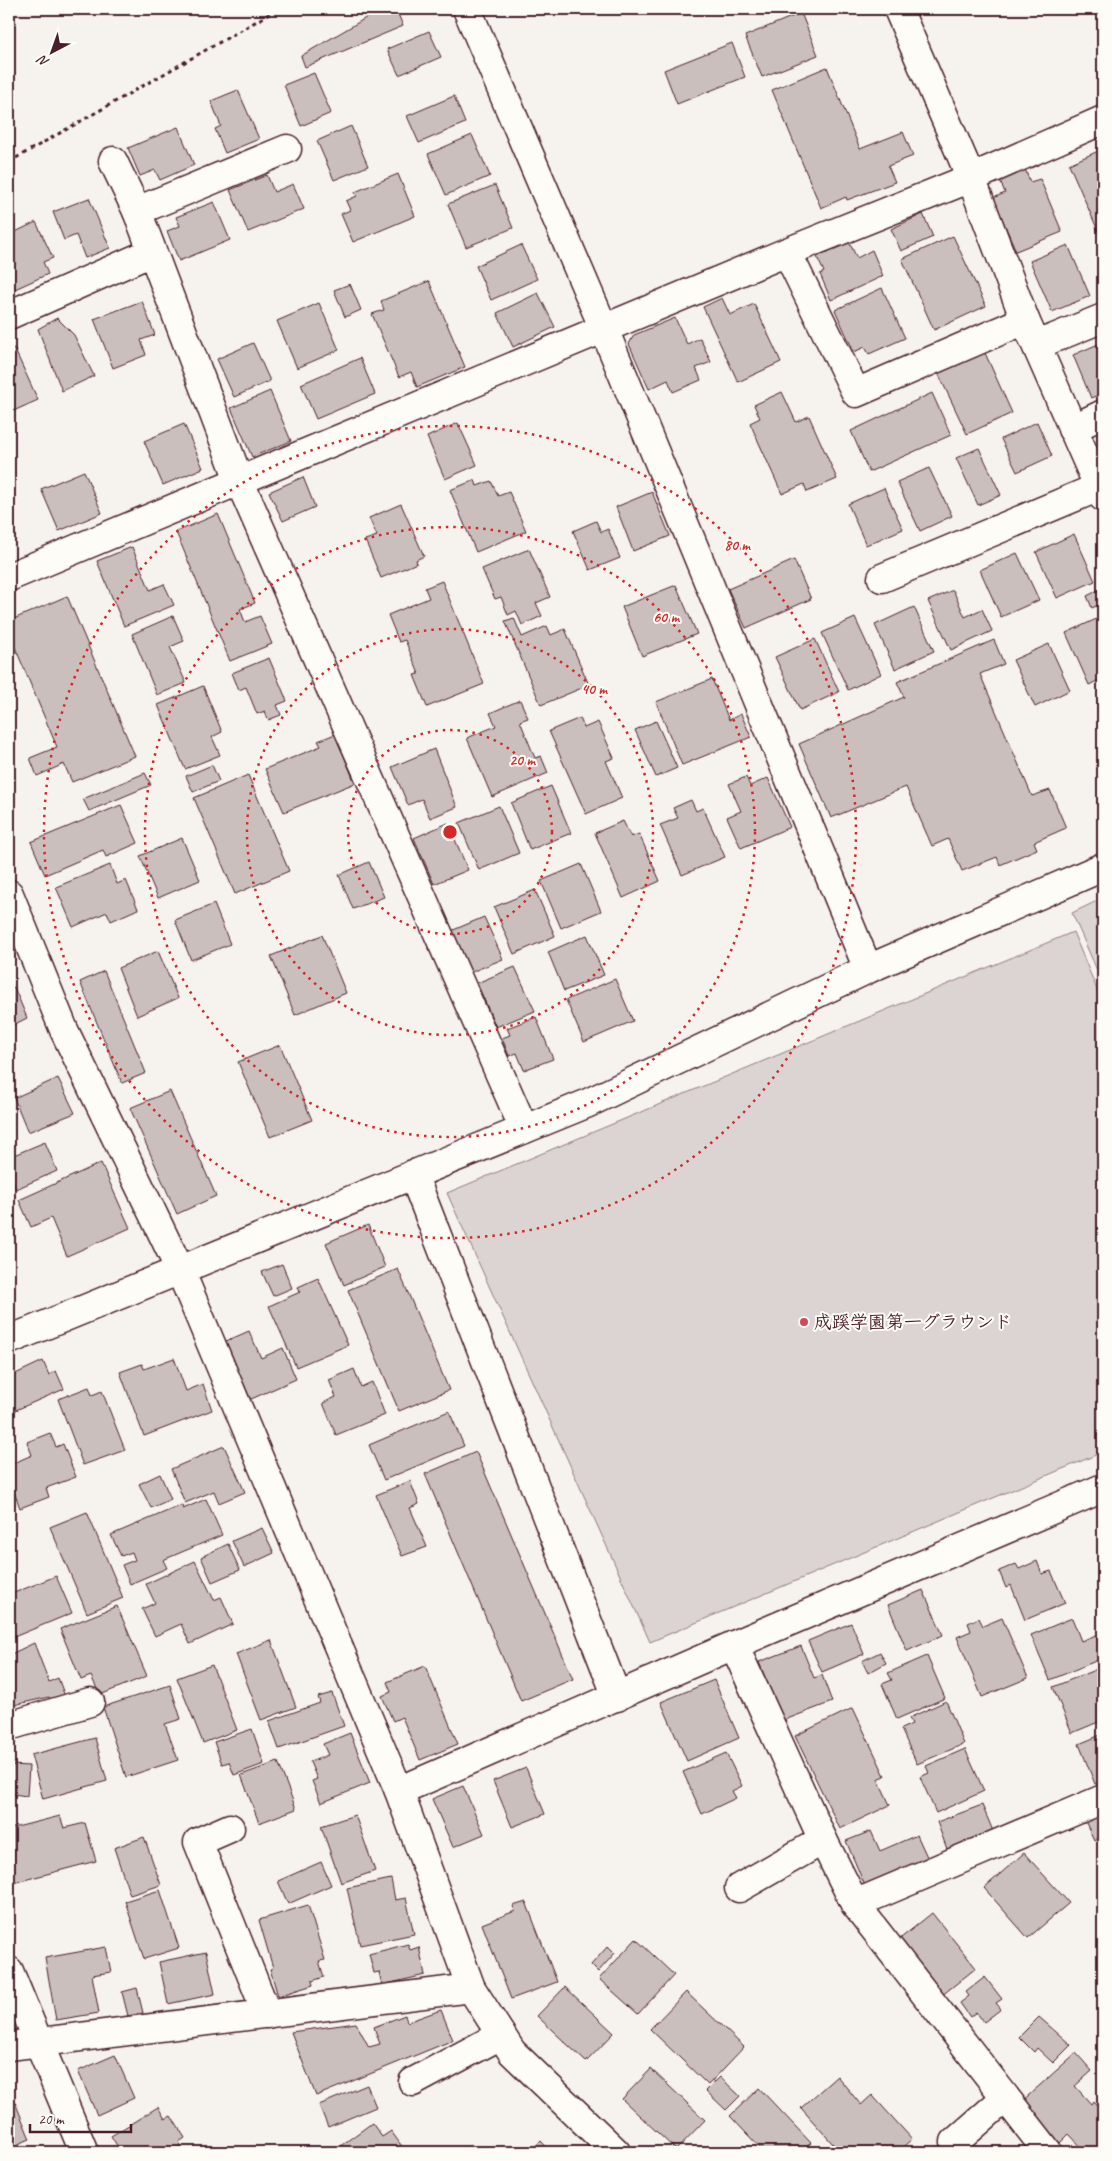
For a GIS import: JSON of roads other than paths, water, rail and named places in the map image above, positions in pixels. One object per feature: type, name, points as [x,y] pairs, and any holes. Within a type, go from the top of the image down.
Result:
[{"type":"street","points":[[467,9],[604,329],[868,969]]},
{"type":"street","points":[[882,578],[1101,492],[1025,320],[970,178],[898,9]]},
{"type":"street","points":[[9,577],[787,252],[970,178],[1103,120]]},
{"type":"street","points":[[137,211],[287,149]]},
{"type":"street","points":[[113,161],[137,211],[240,480],[524,1128]]},
{"type":"street","points":[[9,315],[152,252]]},
{"type":"street","points":[[787,252],[856,393],[1025,320]]},
{"type":"street","points":[[1037,345],[1103,318]]},
{"type":"street","points":[[1072,429],[1103,414]]},
{"type":"street","points":[[9,1340],[586,1104],[868,969],[1103,867]]},
{"type":"street","points":[[9,894],[64,1030],[180,1270],[399,1791],[471,1988],[512,2052],[616,2152]]},
{"type":"street","points":[[413,1174],[617,1697]]},
{"type":"street","points":[[399,1791],[734,1645],[1103,1488]]},
{"type":"street","points":[[734,1645],[823,1840],[855,1904],[1048,2152]]},
{"type":"street","points":[[9,1726],[90,1702]]},
{"type":"street","points":[[855,1904],[1103,1799]]},
{"type":"street","points":[[230,1828],[198,1842],[267,2014]]},
{"type":"street","points":[[739,1888],[823,1840]]},
{"type":"street","points":[[9,1971],[84,2152]]},
{"type":"street","points":[[9,2046],[471,1988]]},
{"type":"street","points":[[412,2082],[501,2035]]},
{"type":"street","points":[[954,2142],[1005,2098]]},
{"type":"place","name":"成蹊学園第一グラウンド","points":[[804,1322]]}]
